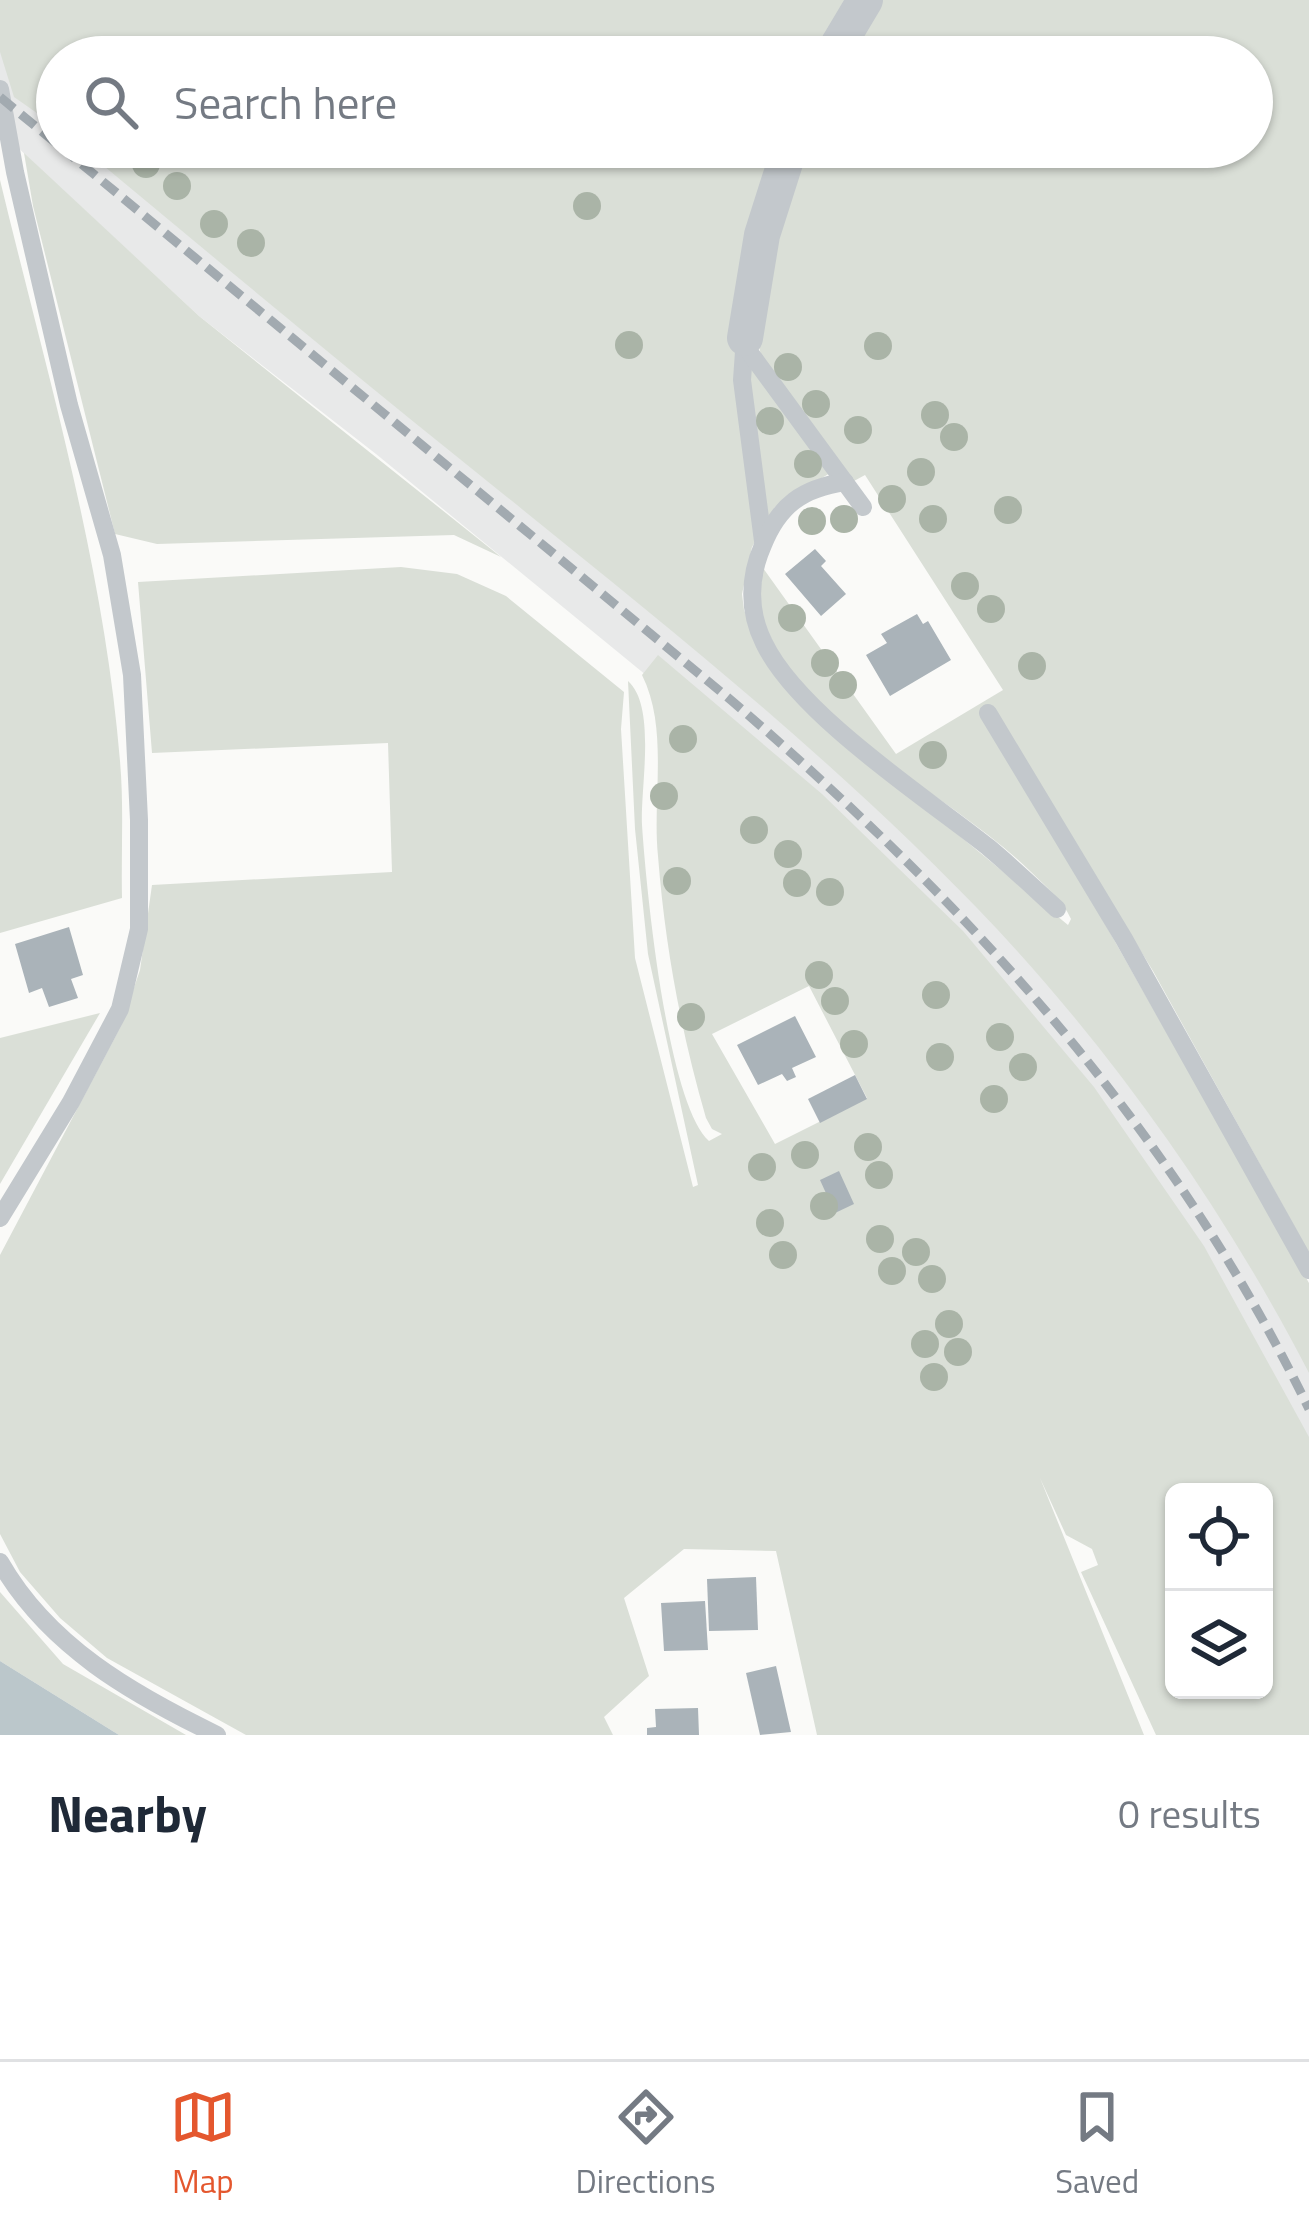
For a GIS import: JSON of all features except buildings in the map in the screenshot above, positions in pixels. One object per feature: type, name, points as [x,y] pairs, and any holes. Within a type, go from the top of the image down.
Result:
[{"type":"street","points":[[844,36],[865,0]]},
{"type":"street","points":[[745,338],[762,235],[783,168]]},
{"type":"lane","points":[[0,89],[47,314],[112,555],[132,675],[140,820],[139,928],[120,1009],[71,1102],[0,1217]]},
{"type":"lane","points":[[745,338],[750,353],[863,507]]},
{"type":"lane","points":[[745,338],[742,380],[763,544]]},
{"type":"lane","points":[[845,482],[795,498],[782,510],[763,544],[752,584],[757,626],[775,661],[853,742],[1057,908]]},
{"type":"lane","points":[[988,713],[1124,939],[1309,1270]]},
{"type":"lane","points":[[0,1562],[18,1594],[44,1624],[86,1660],[160,1707],[217,1735]]},
{"type":"shaded area","points":[[0,0],[855,0],[834,36],[36,36],[36,112],[14,97],[0,52]]},
{"type":"shaded area","points":[[871,0],[1309,0],[1309,1253],[1153,971],[1027,766],[992,725],[1309,1283],[1309,1373],[1243,1255],[1128,1085],[1042,979],[935,866],[739,688],[106,168],[777,168],[741,336],[830,473],[775,507],[752,547],[742,594],[744,610],[762,656],[933,814],[1068,925],[1071,919],[1063,905],[1030,871],[845,728],[784,661],[762,616],[763,568],[896,754],[1003,690],[865,475],[854,481],[761,355],[755,331],[794,168],[1273,168],[1273,36],[851,36]]},
{"type":"shaded area","points":[[0,48],[36,78],[36,165],[0,130]]},
{"type":"shaded area","points":[[24,153],[199,316],[501,557],[454,535],[157,544],[115,534]]},
{"type":"shaded area","points":[[39,168],[141,168],[937,852],[1150,1100],[1309,1359],[1309,1461],[912,893],[376,454],[199,316]]},
{"type":"shaded area","points":[[0,180],[54,396],[101,614],[120,761],[122,898],[0,933]]},
{"type":"shaded area","points":[[401,567],[457,574],[506,596],[624,692],[621,729],[635,958],[693,1187],[698,1185],[648,954],[635,829],[628,681],[637,693],[645,728],[642,825],[661,992],[681,1084],[694,1119],[709,1141],[722,1134],[706,1118],[670,956],[657,834],[655,718],[642,675],[658,655],[822,794],[963,931],[1094,1087],[1204,1246],[1309,1437],[1309,1735],[1156,1735],[1081,1572],[1098,1565],[1092,1549],[1066,1535],[1040,1478],[1144,1735],[817,1735],[776,1551],[684,1549],[624,1598],[649,1676],[604,1717],[613,1735],[246,1735],[107,1658],[60,1618],[20,1572],[0,1534],[0,1255],[121,1026],[140,970],[152,885],[392,872],[388,743],[152,753],[138,582]],"holes":[[[809,986],[867,1098],[775,1144],[712,1034]]]},
{"type":"shaded area","points":[[100,1013],[0,1184],[0,1038]]},
{"type":"shaded area","points":[[0,1592],[63,1664],[186,1735],[119,1735],[0,1661]]},
{"type":"shaded area","points":[[0,1661],[119,1735],[0,1735]]},
{"type":"railway","points":[[0,97],[36,127]]},
{"type":"railway","points":[[86,168],[732,701],[902,857],[1058,1025],[1128,1114],[1255,1306],[1309,1409]]}]
